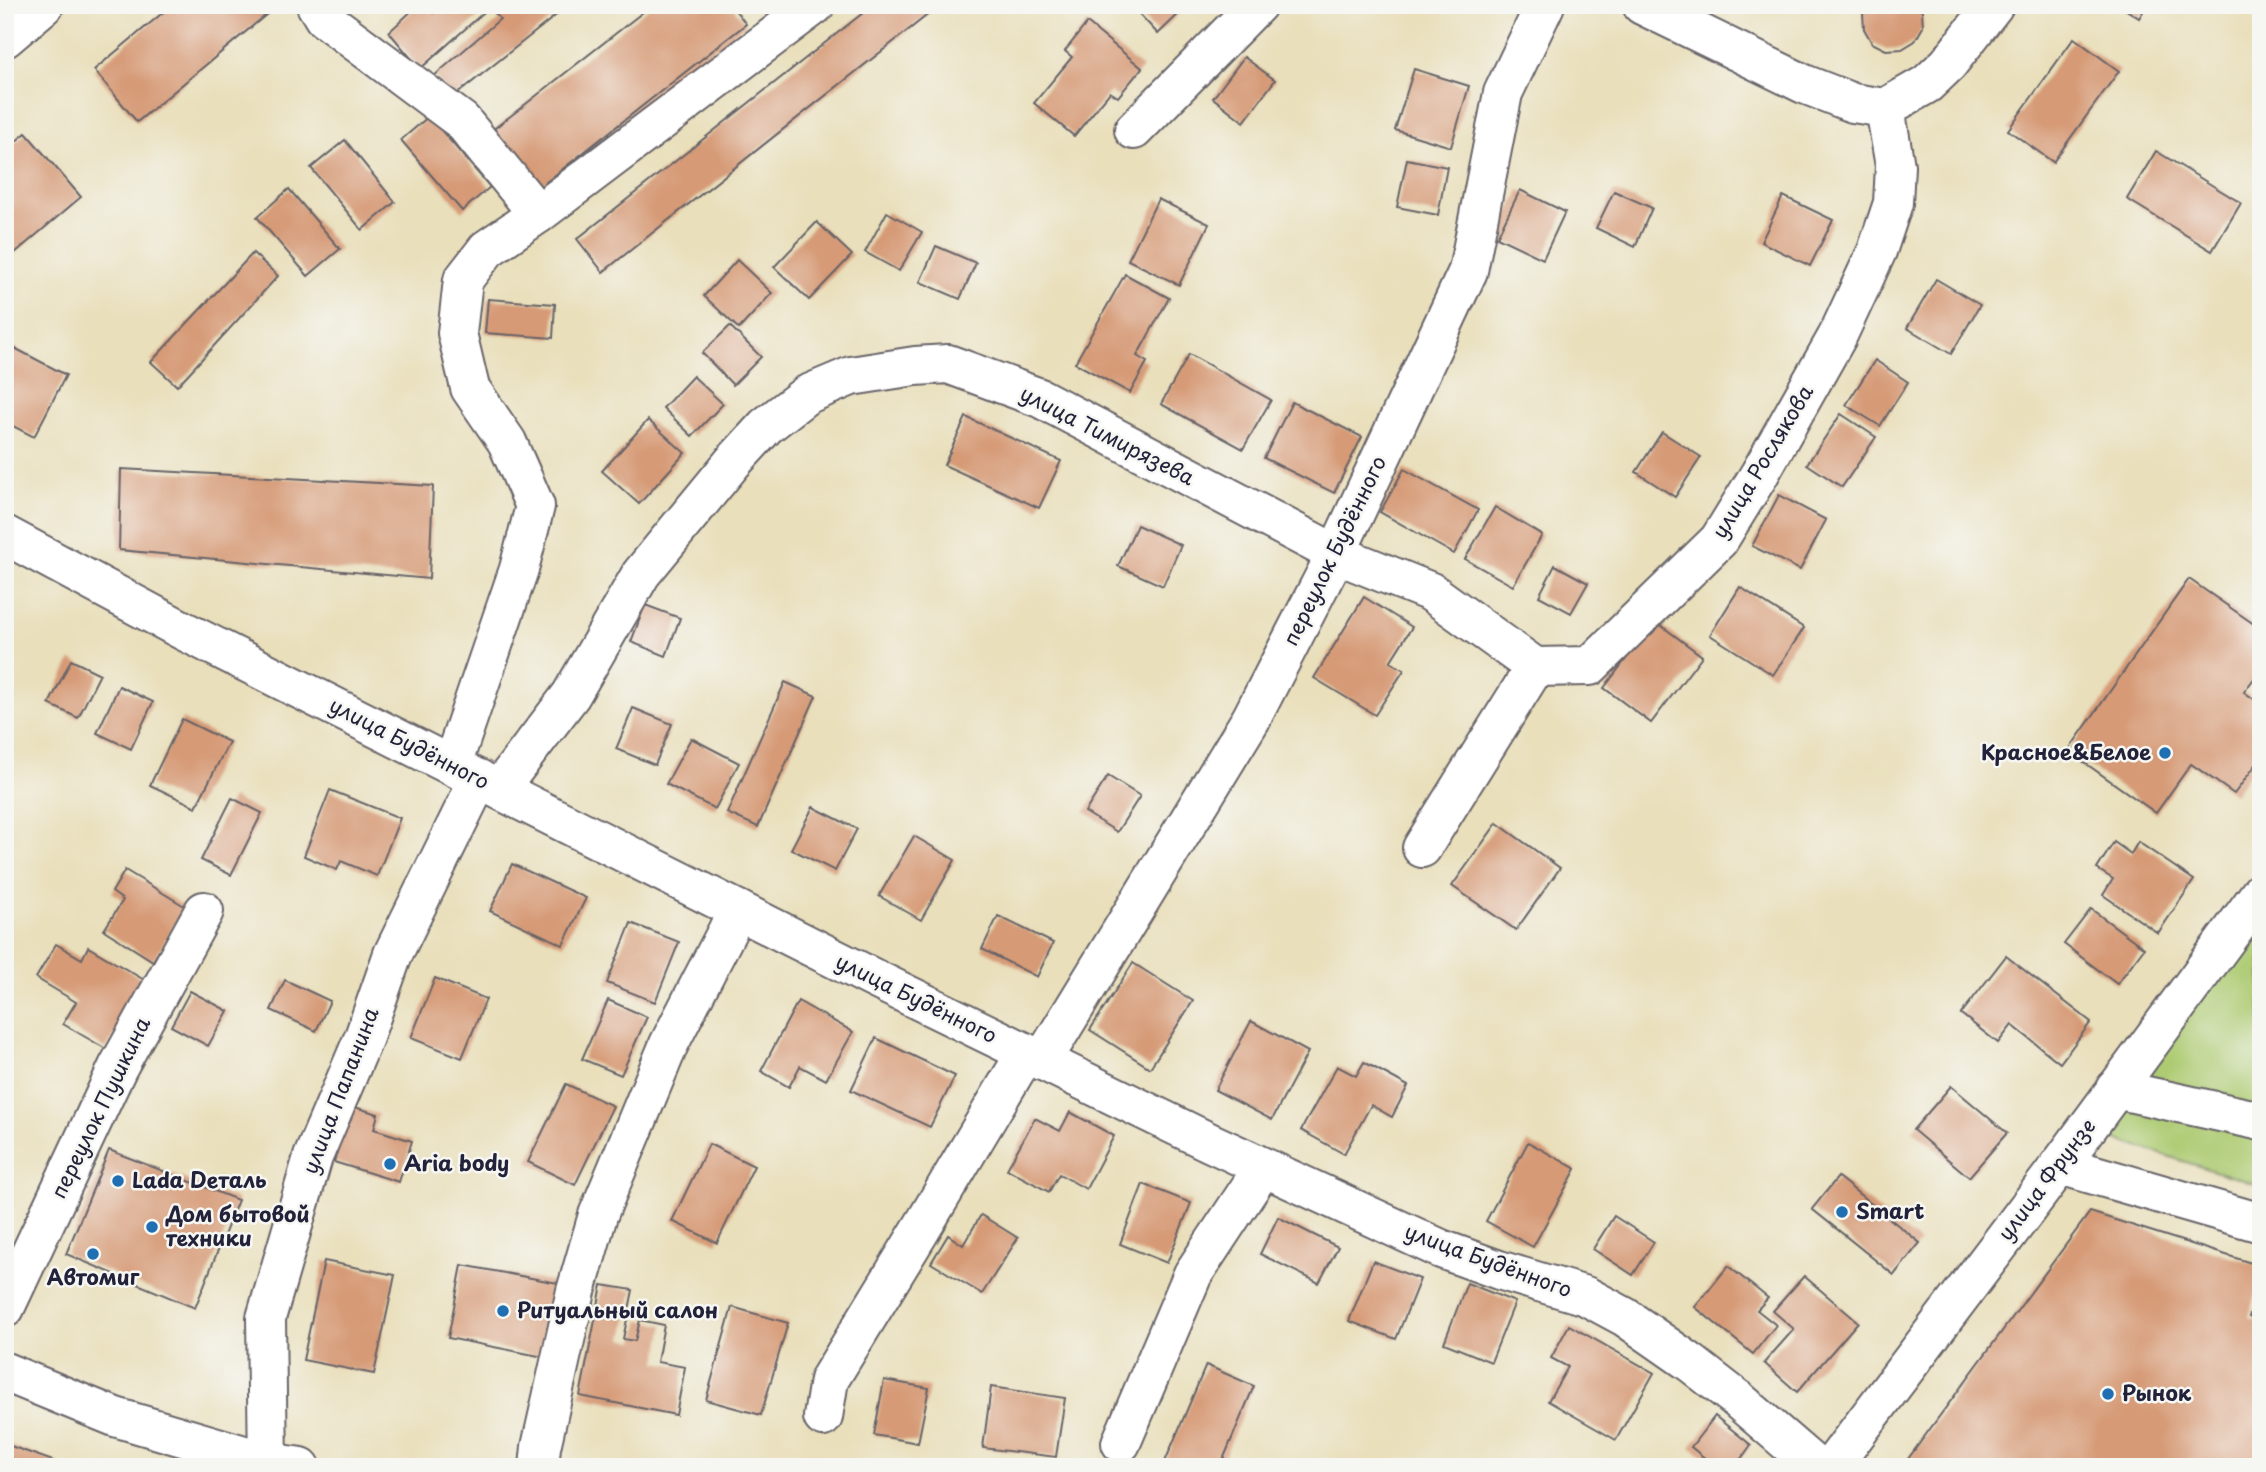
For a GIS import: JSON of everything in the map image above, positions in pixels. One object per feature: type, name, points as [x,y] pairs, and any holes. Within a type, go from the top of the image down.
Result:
[{"type":"street","points":[[5,38],[44,5]]},
{"type":"street","points":[[316,5],[324,18],[462,121],[538,214]]},
{"type":"street","points":[[476,778],[519,569],[535,506],[507,442],[470,388],[457,333],[463,280],[487,249],[538,214],[815,5]]},
{"type":"street","points":[[1133,130],[1257,5]]},
{"type":"street","name":"переулок Будённого","points":[[823,1416],[829,1380],[1251,719],[1336,554],[1468,271],[1503,93],[1545,5]]},
{"type":"street","points":[[1642,5],[1804,84],[1853,103],[1885,108],[1927,84],[1948,64],[1994,5]]},
{"type":"street","name":"улица Рослякова","points":[[1535,667],[1590,666],[1719,540],[1837,337],[1877,251],[1893,203],[1895,166],[1885,108]]},
{"type":"street","name":"улица Тимирязева","points":[[476,778],[570,695],[641,574],[766,426],[806,395],[850,376],[937,364],[948,364],[1040,398],[1336,554],[1431,592],[1535,667]]},
{"type":"street","name":"улица Будённого","points":[[5,535],[184,632],[738,910],[1263,1168],[1441,1249],[1586,1296],[1625,1317],[1691,1363],[1816,1467]]},
{"type":"street","points":[[1422,848],[1535,667]]},
{"type":"street","name":"улица Папанина","points":[[279,1465],[266,1318],[313,1157],[364,1037],[393,954],[476,778]]},
{"type":"street","name":"улица Фрунзе","points":[[1831,1467],[2060,1165],[2261,892]]},
{"type":"street","points":[[539,1467],[541,1447],[576,1291],[598,1215],[669,1044],[738,910]]},
{"type":"street","name":"переулок Пушкина","points":[[5,1308],[118,1068],[204,911]]},
{"type":"street","points":[[2115,1089],[2261,1121]]},
{"type":"street","points":[[2060,1165],[2261,1223]]},
{"type":"street","points":[[1121,1443],[1194,1274],[1263,1168]]},
{"type":"street","points":[[5,1371],[115,1417],[279,1465]]},
{"type":"green space","points":[[2261,895],[2261,1186],[2085,1130]]},
{"type":"building","points":[[172,5],[278,5],[137,122],[94,70]]},
{"type":"building","points":[[418,5],[427,5],[433,13],[441,5],[492,5],[420,69],[389,32]]},
{"type":"building","points":[[502,5],[569,5],[452,98],[434,76],[500,19],[494,12]]},
{"type":"building","points":[[652,5],[731,5],[746,24],[536,190],[490,132]]},
{"type":"building","points":[[873,5],[940,5],[603,272],[577,239]]},
{"type":"building","points":[[1131,5],[1188,5],[1158,34]]},
{"type":"building","points":[[1867,5],[1919,5],[1923,27],[1915,41],[1902,49],[1886,50],[1872,43],[1864,29],[1863,13]]},
{"type":"building","points":[[2119,5],[2147,5],[2139,18]]},
{"type":"building","points":[[1087,23],[1142,68],[1118,97],[1110,92],[1074,136],[1034,103],[1072,57],[1065,51]]},
{"type":"building","points":[[2074,38],[2119,71],[2053,162],[2008,130]]},
{"type":"building","points":[[1244,57],[1275,80],[1244,122],[1213,98]]},
{"type":"building","points":[[1414,69],[1469,86],[1451,147],[1395,130]]},
{"type":"building","points":[[429,116],[490,187],[462,211],[401,140]]},
{"type":"building","points":[[26,133],[81,197],[9,258],[5,253],[5,150]]},
{"type":"building","points":[[345,140],[395,202],[362,230],[311,168]]},
{"type":"building","points":[[2156,151],[2241,203],[2212,251],[2127,199]]},
{"type":"building","points":[[1407,159],[1447,167],[1438,215],[1397,207]]},
{"type":"building","points":[[289,189],[340,249],[308,276],[257,217]]},
{"type":"building","points":[[1520,190],[1565,212],[1543,259],[1497,237]]},
{"type":"building","points":[[1614,191],[1652,208],[1635,247],[1596,228]]},
{"type":"building","points":[[1783,196],[1833,220],[1810,266],[1761,242]]},
{"type":"building","points":[[1158,199],[1209,224],[1179,285],[1128,260]]},
{"type":"building","points":[[887,212],[922,232],[899,271],[865,252]]},
{"type":"building","points":[[817,222],[852,255],[809,300],[774,267]]},
{"type":"building","points":[[936,246],[976,263],[960,299],[920,282]]},
{"type":"building","points":[[253,253],[278,276],[177,386],[151,362]]},
{"type":"building","points":[[737,260],[772,293],[739,329],[704,296]]},
{"type":"building","points":[[1125,274],[1169,298],[1137,356],[1147,362],[1130,393],[1075,363]]},
{"type":"building","points":[[1936,279],[1980,305],[1951,354],[1907,328]]},
{"type":"building","points":[[488,299],[555,304],[553,338],[485,333]]},
{"type":"building","points":[[730,326],[761,357],[733,385],[702,353]]},
{"type":"building","points":[[5,343],[66,375],[34,437],[5,422]]},
{"type":"building","points":[[1189,354],[1271,400],[1243,449],[1161,404]]},
{"type":"building","points":[[1875,360],[1908,382],[1880,426],[1846,405]]},
{"type":"building","points":[[693,376],[723,404],[692,436],[663,408]]},
{"type":"building","points":[[1292,402],[1362,437],[1334,493],[1264,458]]},
{"type":"building","points":[[1841,414],[1876,437],[1842,487],[1807,464]]},
{"type":"building","points":[[966,417],[1061,461],[1039,508],[944,465]]},
{"type":"building","points":[[648,420],[685,453],[639,504],[602,471]]},
{"type":"building","points":[[1662,432],[1701,457],[1675,497],[1636,472]]},
{"type":"building","points":[[121,469],[433,486],[429,579],[119,550]]},
{"type":"building","points":[[1404,469],[1478,510],[1454,554],[1380,512]]},
{"type":"building","points":[[1779,495],[1826,520],[1800,570],[1752,546]]},
{"type":"building","points":[[1495,507],[1542,535],[1513,586],[1465,559]]},
{"type":"building","points":[[1137,525],[1181,545],[1163,586],[1118,566]]},
{"type":"building","points":[[1555,565],[1588,583],[1571,613],[1539,596]]},
{"type":"building","points":[[2189,579],[2261,629],[2261,669],[2244,692],[2261,704],[2261,758],[2234,794],[2191,764],[2156,813],[2068,751]]},
{"type":"building","points":[[1740,587],[1804,628],[1773,675],[1710,635]]},
{"type":"building","points":[[1364,597],[1412,627],[1390,662],[1404,670],[1375,715],[1314,678]]},
{"type":"building","points":[[645,605],[680,618],[666,656],[631,642]]},
{"type":"building","points":[[1655,621],[1702,656],[1651,723],[1604,688]]},
{"type":"building","points":[[71,660],[100,674],[78,718],[49,704]]},
{"type":"building","points":[[785,682],[816,696],[758,827],[727,813]]},
{"type":"building","points":[[119,686],[153,702],[131,749],[97,733]]},
{"type":"building","points":[[633,708],[672,724],[655,765],[616,749]]},
{"type":"building","points":[[182,719],[229,742],[196,807],[150,785]]},
{"type":"building","points":[[691,738],[739,763],[715,809],[666,784]]},
{"type":"building","points":[[1108,776],[1140,796],[1117,832],[1085,812]]},
{"type":"building","points":[[330,790],[400,818],[377,876],[341,861],[337,870],[304,856]]},
{"type":"building","points":[[232,798],[262,813],[231,875],[201,860]]},
{"type":"building","points":[[813,807],[857,829],[835,871],[791,849]]},
{"type":"building","points":[[1497,823],[1560,868],[1516,930],[1452,886]]},
{"type":"building","points":[[914,836],[955,860],[921,920],[879,896]]},
{"type":"building","points":[[2114,842],[2131,854],[2138,842],[2194,880],[2158,933],[2103,895],[2113,879],[2097,869]]},
{"type":"building","points":[[512,864],[586,898],[563,945],[490,911]]},
{"type":"building","points":[[125,870],[186,907],[153,961],[104,930],[123,900],[112,892]]},
{"type":"building","points":[[2091,909],[2144,948],[2117,984],[2064,944]]},
{"type":"building","points":[[998,916],[1053,943],[1037,977],[982,949]]},
{"type":"building","points":[[631,923],[679,942],[655,1002],[607,983]]},
{"type":"building","points":[[56,944],[82,959],[88,947],[146,981],[106,1049],[63,1024],[76,1002],[36,978]]},
{"type":"building","points":[[2006,956],[2091,1022],[2060,1063],[2012,1025],[1998,1043],[1961,1014]]},
{"type":"building","points":[[1133,963],[1193,1001],[1150,1068],[1090,1030]]},
{"type":"building","points":[[435,978],[486,999],[462,1058],[411,1038]]},
{"type":"building","points":[[285,980],[330,1001],[316,1031],[271,1010]]},
{"type":"building","points":[[190,991],[228,1011],[208,1046],[171,1026]]},
{"type":"building","points":[[608,1000],[647,1017],[621,1075],[582,1059]]},
{"type":"building","points":[[798,1001],[853,1032],[826,1080],[800,1066],[789,1087],[761,1071]]},
{"type":"building","points":[[1251,1021],[1308,1052],[1272,1120],[1215,1090]]},
{"type":"building","points":[[876,1038],[955,1076],[930,1127],[851,1090]]},
{"type":"building","points":[[1364,1062],[1408,1086],[1392,1117],[1371,1105],[1344,1154],[1301,1130],[1337,1066],[1356,1076]]},
{"type":"building","points":[[566,1084],[613,1106],[575,1185],[528,1162]]},
{"type":"building","points":[[1951,1086],[2007,1133],[1969,1177],[1913,1130]]},
{"type":"building","points":[[351,1106],[378,1114],[374,1129],[412,1141],[399,1182],[334,1162]]},
{"type":"building","points":[[1070,1112],[1114,1136],[1086,1189],[1059,1174],[1049,1192],[1007,1169],[1035,1118],[1060,1131]]},
{"type":"building","points":[[1528,1142],[1576,1169],[1533,1247],[1486,1221]]},
{"type":"building","points":[[709,1144],[754,1166],[717,1243],[672,1221]]},
{"type":"building","name":"Дом бытовой техники","points":[[109,1150],[238,1200],[195,1308],[66,1254]]},
{"type":"building","points":[[1838,1177],[1920,1243],[1894,1275],[1812,1209]]},
{"type":"building","points":[[1143,1184],[1191,1203],[1167,1263],[1120,1244]]},
{"type":"building","name":"Рынок","points":[[2090,1212],[2261,1266],[2261,1281],[2249,1317],[2261,1321],[2261,1467],[1902,1467]]},
{"type":"building","points":[[981,1215],[1018,1238],[982,1294],[931,1263],[948,1235],[963,1245]]},
{"type":"building","points":[[1614,1216],[1654,1242],[1633,1275],[1593,1249]]},
{"type":"building","points":[[1278,1217],[1338,1247],[1319,1283],[1260,1254]]},
{"type":"building","points":[[324,1261],[395,1275],[374,1374],[303,1360]]},
{"type":"building","points":[[1373,1261],[1420,1279],[1396,1339],[1349,1321]]},
{"type":"building","name":"Ритуальный салон","points":[[462,1265],[558,1283],[544,1357],[448,1338]]},
{"type":"building","points":[[1728,1266],[1768,1298],[1757,1310],[1776,1325],[1753,1354],[1695,1307]]},
{"type":"building","points":[[1804,1276],[1858,1322],[1797,1392],[1764,1363],[1794,1329],[1773,1311]]},
{"type":"building","points":[[1467,1283],[1515,1302],[1491,1362],[1444,1343]]},
{"type":"building","points":[[602,1285],[633,1290],[623,1339],[635,1341],[640,1320],[664,1325],[657,1362],[685,1367],[676,1415],[580,1396]]},
{"type":"building","points":[[732,1307],[788,1323],[761,1415],[706,1400]]},
{"type":"building","points":[[1569,1325],[1654,1373],[1616,1440],[1548,1401],[1568,1367],[1551,1358]]},
{"type":"building","points":[[1206,1365],[1254,1386],[1220,1467],[1170,1467],[1164,1464]]},
{"type":"building","points":[[884,1380],[929,1388],[918,1443],[874,1435]]},
{"type":"building","points":[[991,1387],[1065,1398],[1056,1457],[983,1448]]},
{"type":"building","points":[[1715,1416],[1751,1445],[1735,1467],[1716,1467],[1691,1447]]},
{"type":"building","points":[[5,1444],[56,1462],[54,1467],[5,1467]]},
{"type":"place","name":"Красное&Белое","points":[[2165,753]]},
{"type":"place","name":"Aria body","points":[[390,1164]]},
{"type":"place","name":"Lada Dеталь","points":[[118,1181]]},
{"type":"place","name":"Smart","points":[[1842,1212]]},
{"type":"place","name":"Дом бытовой техники","points":[[152,1227]]},
{"type":"place","name":"Автомиг","points":[[93,1254]]},
{"type":"place","name":"Ритуальный салон","points":[[503,1311]]},
{"type":"place","name":"Рынок","points":[[2108,1394]]}]
